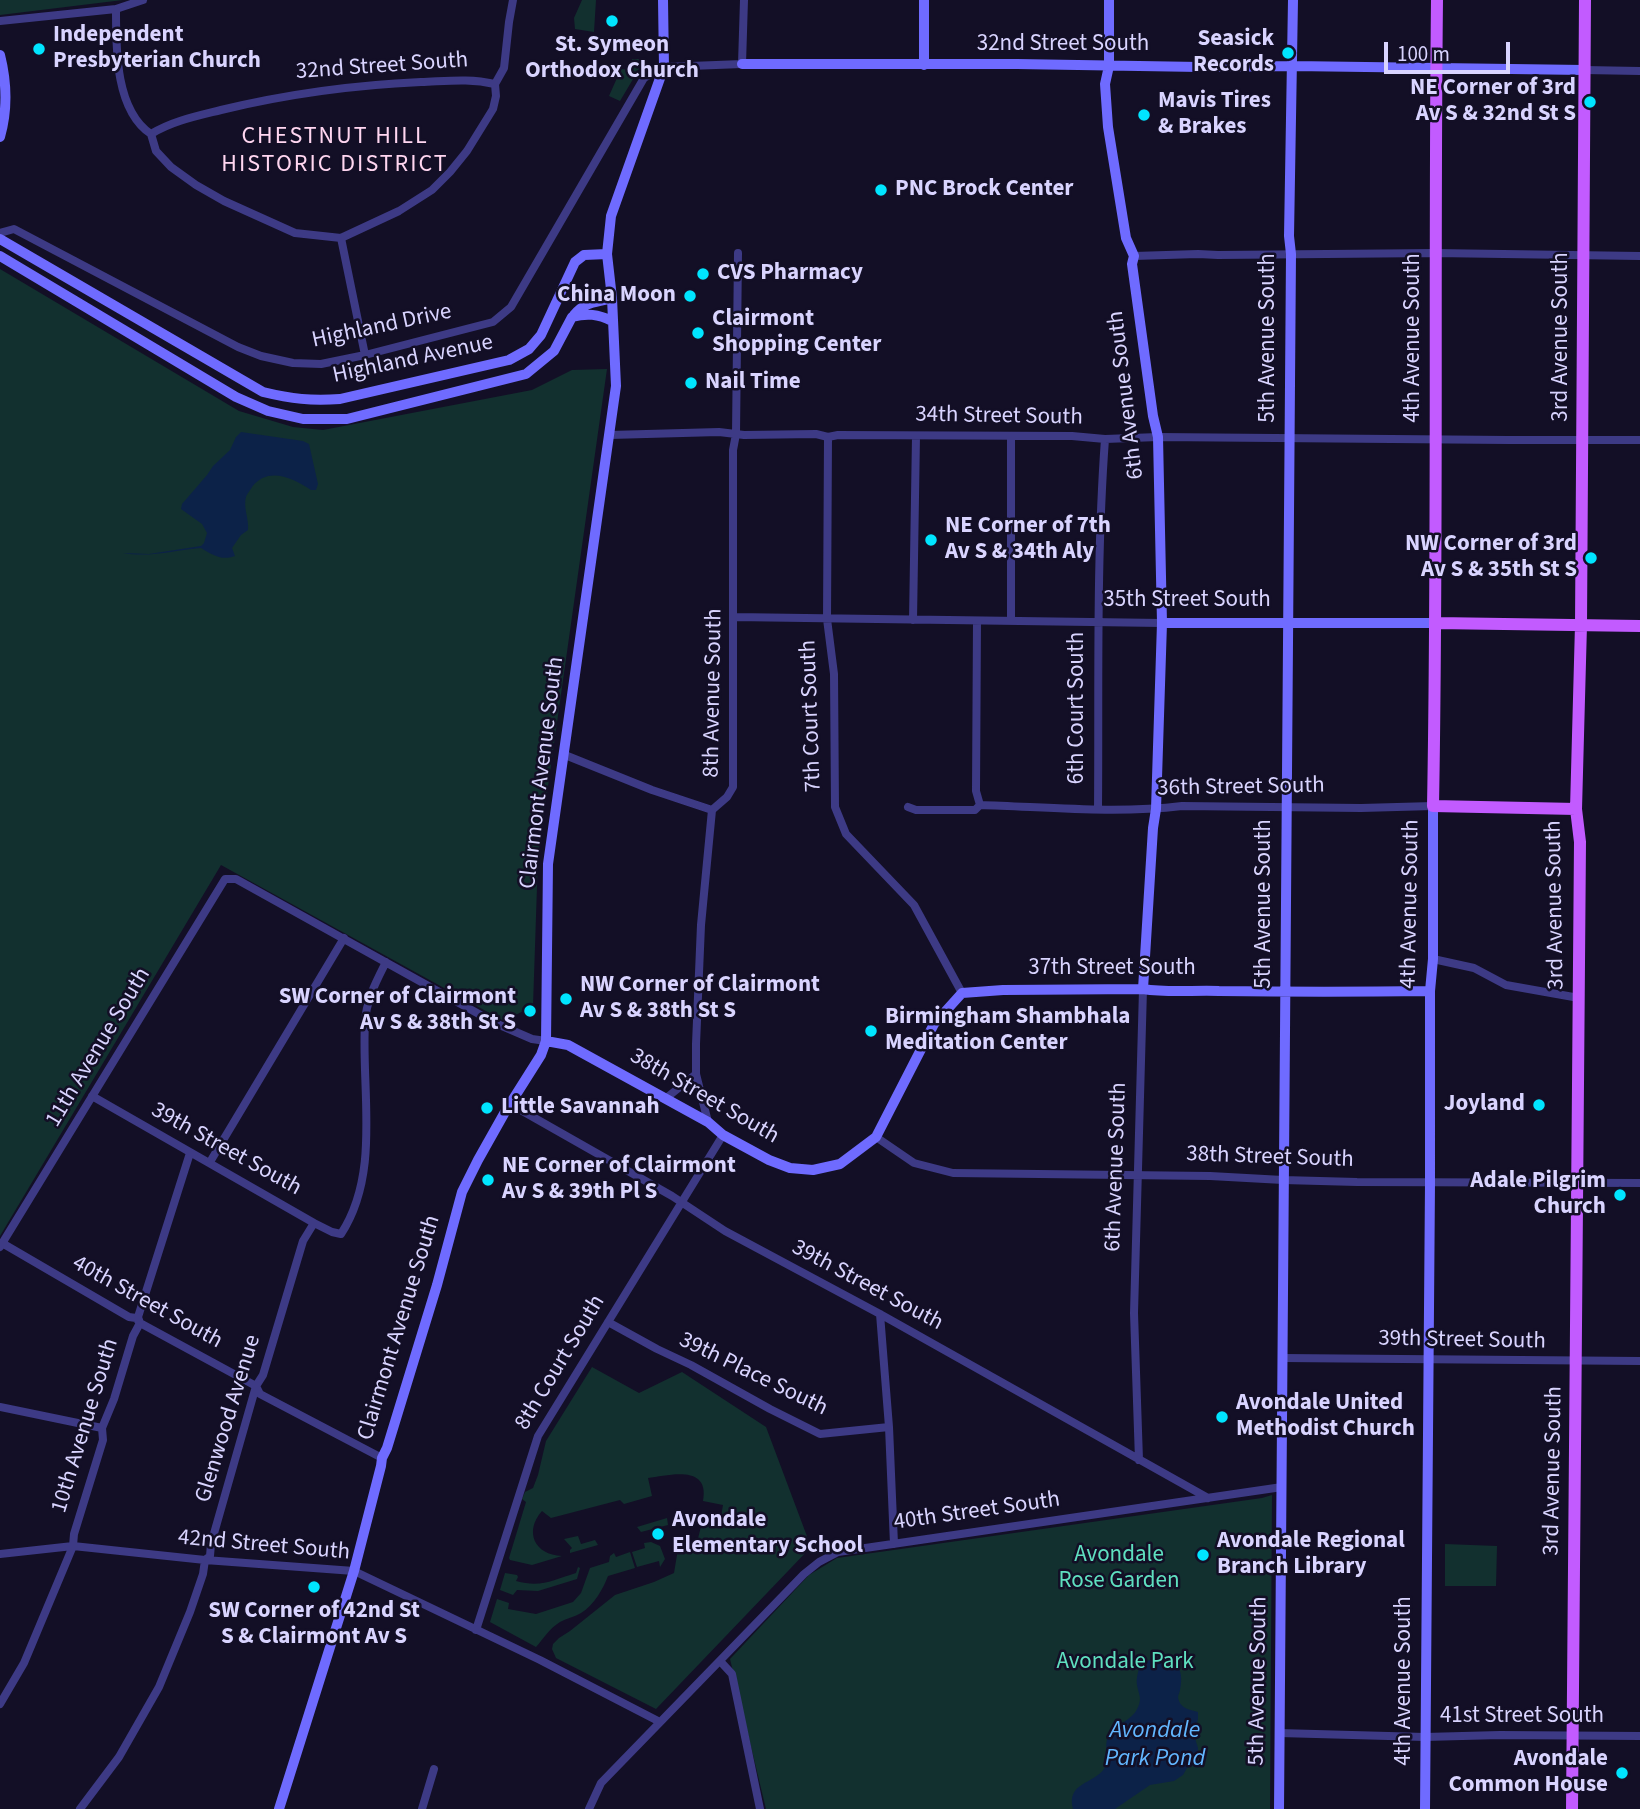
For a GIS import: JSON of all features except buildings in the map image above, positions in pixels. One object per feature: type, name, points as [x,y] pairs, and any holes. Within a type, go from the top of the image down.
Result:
[{"type":"main road","name":"4th Avenue South","points":[[1433,806],[1437,0]]},
{"type":"main road","name":"3rd Avenue South","points":[[1572,1809],[1580,842],[1576,809],[1581,625],[1585,0]]},
{"type":"main road","name":"35th Street South","points":[[1436,623],[1640,626]]},
{"type":"main road","name":"36th Street South","points":[[1433,806],[1576,809]]},
{"type":"street","points":[[0,21],[116,9],[143,0]]},
{"type":"street","points":[[116,9],[116,51],[125,97],[140,127],[151,134],[156,151],[171,167],[224,201],[295,233],[341,238],[399,211],[432,190],[467,151],[493,109],[495,84],[504,68],[513,0]]},
{"type":"street","name":"Clairmont Avenue South","points":[[279,1809],[354,1571],[382,1458],[437,1285],[462,1192],[510,1104],[541,1055],[546,1041],[548,864],[616,386],[607,254],[611,216],[664,67],[663,0]]},
{"type":"street","points":[[742,64],[744,0]]},
{"type":"street","points":[[924,0],[924,65]]},
{"type":"street","name":"6th Avenue South","points":[[1109,0],[1109,66],[1105,84],[1108,127],[1126,238],[1134,256],[1132,264],[1158,437],[1162,623],[1156,809],[1143,989],[1133,1313],[1139,1460]]},
{"type":"street","name":"5th Avenue South","points":[[1279,1809],[1291,439],[1289,236],[1293,0]]},
{"type":"street","points":[[0,55],[5,79],[0,137]]},
{"type":"street","name":"32nd Street South","points":[[664,67],[742,64],[1584,70]]},
{"type":"street","name":"Highland Drive","points":[[0,233],[14,229],[227,341],[261,356],[293,363],[321,364],[365,355],[493,322],[511,307],[644,78],[664,67]]},
{"type":"street","points":[[1584,70],[1640,71]]},
{"type":"street","name":"32nd Street South","points":[[151,134],[166,124],[265,99],[323,90],[379,84],[475,80],[495,84]]},
{"type":"street","points":[[341,238],[365,355]]},
{"type":"street","name":"Highland Avenue","points":[[0,239],[263,392],[312,401],[341,399],[509,360],[528,349],[541,335],[575,262],[584,254],[607,254]]},
{"type":"street","name":"8th Avenue South","points":[[708,1122],[696,1074],[701,925],[712,810],[727,797],[733,787],[733,450],[736,434],[738,253]]},
{"type":"street","points":[[1134,256],[1436,253],[1640,256]]},
{"type":"street","name":"Highland Avenue","points":[[0,256],[236,397],[268,411],[303,419],[346,419],[526,374],[554,351],[572,317]]},
{"type":"street","points":[[572,317],[588,303],[612,298]]},
{"type":"street","points":[[572,317],[583,314],[600,315],[612,321]]},
{"type":"street","name":"34th Street South","points":[[610,435],[719,432],[828,437],[1640,440]]},
{"type":"street","points":[[913,620],[916,436]]},
{"type":"street","name":"7th Court South","points":[[828,437],[827,619],[834,674],[835,807],[846,834],[914,905],[962,993]]},
{"type":"street","points":[[1011,437],[1011,621]]},
{"type":"street","name":"6th Court South","points":[[1098,809],[1098,622],[1105,439]]},
{"type":"street","name":"35th Street South","points":[[734,617],[1162,623],[1436,623]]},
{"type":"street","points":[[977,621],[976,791],[980,805]]},
{"type":"street","points":[[565,755],[652,790],[712,810]]},
{"type":"street","name":"36th Street South","points":[[908,807],[916,810],[975,810],[980,805],[1098,809],[1182,806],[1433,806]]},
{"type":"street","name":"4th Avenue South","points":[[1426,1809],[1433,806]]},
{"type":"street","name":"38th Street South","points":[[236,879],[495,1023],[532,1039],[568,1045],[708,1122],[723,1135],[790,1168],[813,1170],[840,1164],[876,1137],[914,1163],[953,1173],[1210,1176],[1283,1180],[1640,1183]]},
{"type":"street","name":"11th Avenue South","points":[[1,1245],[225,880],[236,879]]},
{"type":"street","points":[[210,1162],[344,938]]},
{"type":"street","points":[[1433,959],[1474,968],[1506,985],[1578,998]]},
{"type":"street","name":"39th Street South","points":[[92,1096],[314,1223],[341,1234],[351,1219],[360,1189],[367,1142],[365,1021],[371,993],[386,962]]},
{"type":"street","name":"37th Street South","points":[[962,993],[1143,989],[1158,992],[1430,991]]},
{"type":"street","points":[[876,1137],[934,1024],[962,993]]},
{"type":"street","points":[[665,1099],[696,1074]]},
{"type":"street","name":"39th Street South","points":[[510,1104],[681,1202],[725,1231],[880,1314],[1208,1499]]},
{"type":"street","name":"8th Court South","points":[[476,1630],[535,1444],[723,1135]]},
{"type":"street","name":"10th Avenue South","points":[[0,1704],[3,1694],[24,1663],[73,1546],[74,1534],[103,1440],[102,1429],[133,1336],[140,1323],[138,1317],[190,1153]]},
{"type":"street","name":"Glenwood Avenue","points":[[80,1809],[119,1757],[159,1687],[190,1612],[205,1560],[210,1556],[211,1544],[256,1386],[263,1375],[303,1241],[314,1223]]},
{"type":"street","name":"40th Street South","points":[[1,1245],[256,1386],[260,1394],[382,1458]]},
{"type":"street","points":[[880,1314],[889,1427],[894,1544]]},
{"type":"street","name":"39th Place South","points":[[608,1322],[820,1434],[889,1427]]},
{"type":"street","name":"39th Street South","points":[[1283,1359],[1640,1361]]},
{"type":"street","points":[[0,1407],[102,1429]]},
{"type":"street","name":"40th Street South","points":[[589,1809],[601,1783],[660,1722],[804,1574],[838,1552],[1282,1487]]},
{"type":"street","name":"42nd Street South","points":[[0,1554],[73,1546],[205,1560],[354,1571],[540,1660],[660,1722]]},
{"type":"street","points":[[720,1661],[732,1674],[760,1809]]},
{"type":"street","name":"41st Street South","points":[[1279,1734],[1425,1737],[1640,1736]]},
{"type":"street","points":[[422,1809],[434,1769]]},
{"type":"green space","points":[[0,0],[123,0],[0,15]]},
{"type":"green space","points":[[582,0],[596,0],[594,32],[575,29],[574,18]]},
{"type":"green space","points":[[632,59],[645,59],[620,101],[609,96],[621,69],[631,70]]},
{"type":"green space","points":[[0,269],[239,411],[293,427],[323,430],[532,390],[572,370],[607,369],[538,857],[533,1006],[504,1021],[221,865],[0,1236]]},
{"type":"green space","name":"Avondale Elementary School","points":[[592,1367],[639,1393],[682,1372],[766,1427],[811,1547],[656,1709],[556,1658],[552,1649],[559,1638],[615,1595],[674,1573],[676,1543],[696,1546],[703,1519],[720,1522],[723,1505],[703,1501],[704,1489],[700,1481],[686,1474],[648,1478],[652,1496],[624,1504],[620,1500],[551,1518],[542,1511],[534,1526],[535,1541],[552,1555],[562,1556],[532,1565],[509,1558],[526,1502],[522,1499],[525,1492],[533,1488],[546,1441]]},
{"type":"green space","name":"Avondale Park","points":[[1272,1495],[1270,1809],[766,1809],[730,1659],[809,1575],[837,1558]]},
{"type":"green space","points":[[667,1518],[668,1525],[641,1532],[637,1527]]},
{"type":"green space","points":[[578,1536],[581,1544],[595,1540],[598,1545],[570,1553],[572,1548],[564,1539]]},
{"type":"green space","points":[[651,1542],[660,1546],[665,1559],[660,1567],[659,1561],[637,1567],[632,1552],[645,1548],[644,1543]]},
{"type":"green space","points":[[1445,1544],[1497,1546],[1496,1586],[1445,1586]]},
{"type":"green space","points":[[630,1552],[635,1568],[608,1576],[601,1591],[586,1610],[556,1625],[536,1647],[490,1622],[497,1599],[509,1603],[508,1609],[536,1614],[573,1602],[581,1593],[590,1568],[609,1562],[614,1553],[616,1557]]},
{"type":"green space","points":[[578,1567],[577,1579],[538,1591],[517,1590],[513,1595],[500,1590],[505,1573],[517,1575],[516,1581],[540,1583],[576,1573]]},
{"type":"water","points":[[241,432],[303,441],[309,444],[318,484],[316,490],[281,476],[265,477],[258,481],[246,497],[248,530],[232,548],[235,556],[221,558],[201,548],[149,554],[201,546],[204,543],[207,533],[202,524],[181,509],[182,504],[230,450]]},
{"type":"water","name":"Avondale Park Pond","points":[[1159,1657],[1171,1660],[1178,1667],[1181,1678],[1178,1697],[1180,1704],[1198,1712],[1194,1735],[1198,1748],[1198,1766],[1187,1768],[1183,1775],[1174,1781],[1150,1785],[1115,1809],[1073,1809],[1073,1794],[1099,1774],[1106,1765],[1110,1733],[1133,1715],[1138,1707],[1139,1668],[1149,1660]]},
{"type":"place","name":"St. Symeon Orthodox Church","points":[[612,21]]},
{"type":"place","name":"Independent Presbyterian Church","points":[[39,49]]},
{"type":"place","name":"Seasick Records","points":[[1288,53]]},
{"type":"place","name":"NE Corner of 3rd Av S & 32nd St S","points":[[1590,102]]},
{"type":"place","name":"Mavis Tires & Brakes","points":[[1144,115]]},
{"type":"place","name":"PNC Brock Center","points":[[881,190]]},
{"type":"place","name":"CVS Pharmacy","points":[[703,274]]},
{"type":"place","name":"China Moon","points":[[690,296]]},
{"type":"place","name":"Clairmont Shopping Center","points":[[698,333]]},
{"type":"place","name":"Nail Time","points":[[691,383]]},
{"type":"place","name":"NE Corner of 7th Av S & 34th Aly","points":[[931,540]]},
{"type":"place","name":"NW Corner of 3rd Av S & 35th St S","points":[[1591,558]]},
{"type":"place","name":"NW Corner of Clairmont Av S & 38th St S","points":[[566,999]]},
{"type":"place","name":"SW Corner of Clairmont Av S & 38th St S","points":[[530,1011]]},
{"type":"place","name":"Birmingham Shambhala Meditation Center","points":[[871,1031]]},
{"type":"place","name":"Joyland","points":[[1539,1105]]},
{"type":"place","name":"Little Savannah","points":[[487,1108]]},
{"type":"place","name":"NE Corner of Clairmont Av S & 39th Pl S","points":[[488,1180]]},
{"type":"place","name":"Adale Pilgrim Church","points":[[1620,1195]]},
{"type":"place","name":"Avondale United Methodist Church","points":[[1222,1417]]},
{"type":"place","name":"Avondale Elementary School","points":[[658,1534]]},
{"type":"place","name":"Avondale Regional Branch Library","points":[[1203,1555]]},
{"type":"place","name":"SW Corner of 42nd St S & Clairmont Av S","points":[[314,1587]]},
{"type":"place","name":"Avondale Common House","points":[[1622,1773]]},
{"type":"district","name":"CHESTNUT HILL HISTORIC DISTRICT","points":[[335,152]]},
{"type":"park label","name":"Avondale Rose Garden","points":[[1119,1569]]}]
